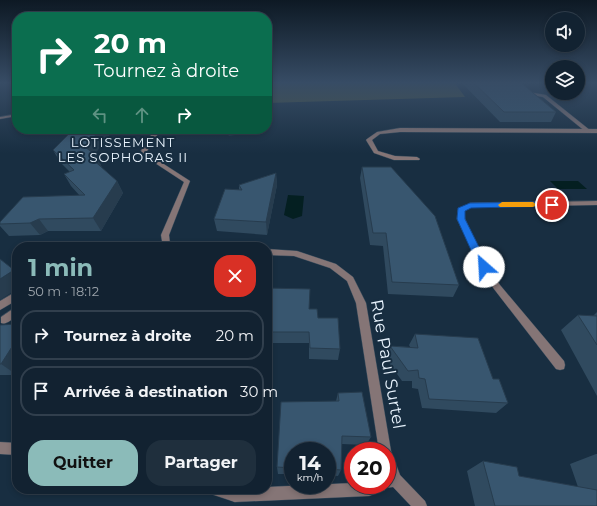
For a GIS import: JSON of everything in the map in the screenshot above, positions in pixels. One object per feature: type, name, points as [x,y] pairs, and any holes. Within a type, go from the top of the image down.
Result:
[{"type":"street","points":[[556,106],[588,131]]},
{"type":"street","points":[[0,118],[12,116]]},
{"type":"street","points":[[417,159],[394,158],[376,152],[369,140],[379,133],[400,130],[597,131]]},
{"type":"street","points":[[155,134],[144,151],[157,162],[187,182],[165,235],[166,242]]},
{"type":"street","points":[[560,365],[497,287],[484,267],[461,219],[461,210],[470,205],[597,203]]},
{"type":"street","name":"Rue Paul Surtel","points":[[272,252],[294,252],[333,266],[350,279],[361,303],[384,442]]},
{"type":"street","points":[[0,306],[12,298]]},
{"type":"street","points":[[4,320],[12,314]]},
{"type":"street","points":[[0,448],[12,449]]},
{"type":"street","points":[[396,484],[420,506]]},
{"type":"street","points":[[230,494],[235,496],[344,491]]},
{"type":"shaded area","points":[[550,181],[578,181],[587,189],[558,189]]},
{"type":"shaded area","points":[[288,195],[304,196],[302,216],[293,219],[284,215]]},
{"type":"building","points":[[497,106],[548,106],[556,112],[504,112]]},
{"type":"building","points":[[69,134],[97,134],[85,147],[97,156],[91,158],[117,181],[93,218],[39,219],[30,223],[0,224],[0,222],[23,197],[85,195],[64,174],[74,170],[53,150]]},
{"type":"building","points":[[362,167],[391,167],[435,216],[459,285],[392,282],[386,233],[373,233]]},
{"type":"building","points":[[276,173],[266,222],[214,219],[225,189],[242,190],[239,185]]},
{"type":"building","points":[[0,259],[12,268],[12,271],[0,279]]},
{"type":"building","points":[[272,288],[310,289],[309,309],[317,309],[318,318],[338,318],[340,349],[310,348],[309,332],[272,332]]},
{"type":"building","points":[[578,315],[597,316],[597,345]]},
{"type":"building","points":[[12,324],[12,347],[1,364],[0,364],[0,325]]},
{"type":"building","points":[[415,334],[478,338],[493,379],[499,379],[508,403],[429,399],[425,379],[419,378],[418,370],[408,371],[390,346],[418,348]]},
{"type":"building","points":[[362,392],[371,437],[342,436],[341,470],[336,470],[336,442],[284,442],[284,467],[277,467],[281,402],[339,401],[338,393]]},
{"type":"building","points":[[483,461],[517,467],[519,476],[597,490],[597,506],[495,506]]},
{"type":"slow traffic","points":[[502,205],[533,205]]},
{"type":"district","name":"LOTISSEMENT LES SOPHORAS II","points":[[123,150]]},
{"type":"route","points":[[484,267],[461,219],[461,210],[470,205],[552,205]]}]
